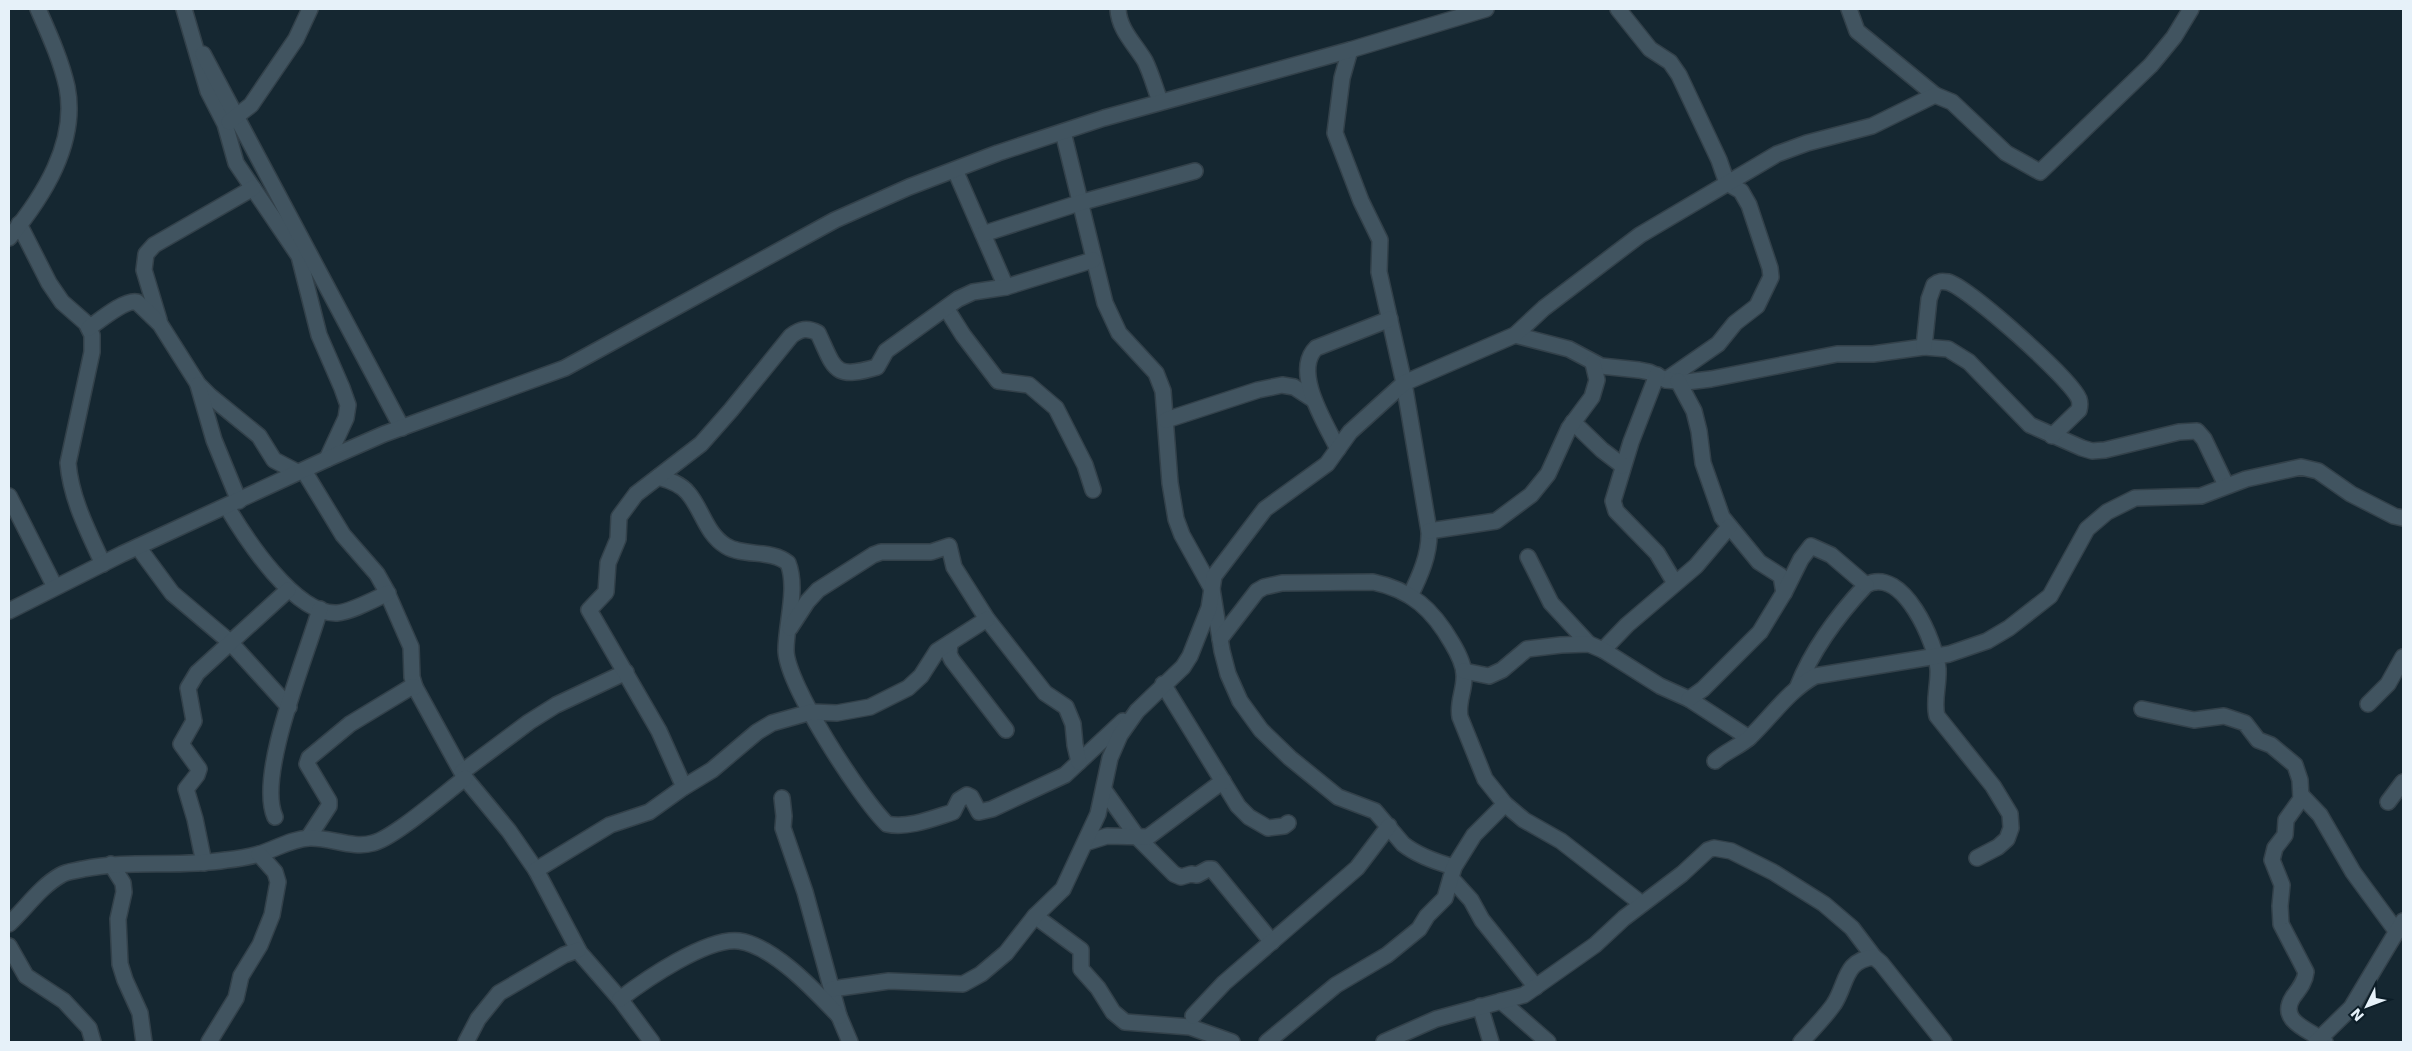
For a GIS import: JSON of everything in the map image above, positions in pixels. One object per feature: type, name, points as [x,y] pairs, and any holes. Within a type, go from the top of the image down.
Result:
[{"type":"street","points":[[9,238],[52,176],[64,144],[69,113],[67,88],[61,65],[38,9]]},
{"type":"street","points":[[184,9],[208,91],[231,121],[402,428]]},
{"type":"street","points":[[231,121],[251,105],[285,57],[310,9]]},
{"type":"street","points":[[1118,9],[1118,16],[1128,36],[1145,61],[1160,101]]},
{"type":"street","points":[[9,611],[138,547],[327,459],[402,428],[566,368],[835,220],[955,170],[1063,132],[1160,101],[1350,50],[1482,9]]},
{"type":"street","points":[[1618,9],[1650,49],[1670,62],[1679,75],[1719,160],[1727,183],[1741,191],[1749,205],[1770,268],[1770,282],[1757,306],[1735,322],[1718,344],[1667,379],[1624,466],[1613,502],[1616,511],[1657,553],[1676,584]]},
{"type":"street","points":[[1849,9],[1857,31],[1934,95],[1952,102],[2006,153],[2040,172],[2151,65],[2174,37],[2191,9]]},
{"type":"street","points":[[1350,50],[1342,78],[1335,134],[1360,201],[1380,240],[1378,268],[1404,383],[1429,531],[1429,543],[1422,572],[1410,596]]},
{"type":"street","points":[[658,477],[671,481],[689,493],[707,527],[727,547],[779,557],[788,562],[791,596],[787,660],[795,683],[855,785],[881,818],[890,825],[923,820],[954,811],[959,800],[967,795],[971,797],[977,810],[985,812],[1065,775],[1137,711],[1163,684],[1183,668],[1207,615],[1214,576],[1265,509],[1327,464],[1350,432],[1404,383],[1515,335],[1544,308],[1626,244],[1777,154],[1808,143],[1872,126],[1934,95]]},
{"type":"street","points":[[231,121],[236,163],[299,256],[319,335],[348,405],[346,418],[327,459]]},
{"type":"street","points":[[1063,132],[1105,303],[1118,331],[1160,380],[1166,420],[1170,483],[1176,519],[1190,550],[1212,590],[1220,639],[1232,685],[1244,708],[1261,730],[1290,758],[1338,797],[1373,809],[1404,846],[1453,872],[1482,920],[1536,986]]},
{"type":"street","points":[[955,170],[1006,287]]},
{"type":"street","points":[[983,234],[1079,203],[1195,171]]},
{"type":"street","points":[[160,324],[144,270],[146,254],[154,245],[253,188]]},
{"type":"street","points":[[19,224],[49,283],[62,302],[86,323],[92,335],[92,352],[68,462],[69,478],[78,508],[103,564]]},
{"type":"street","points":[[684,787],[659,731],[589,610],[606,592],[608,563],[618,539],[619,517],[636,494],[701,444],[791,336],[798,331],[806,329],[818,333],[834,366],[840,372],[847,374],[877,367],[886,351],[946,308],[974,292],[1006,287],[1093,260]]},
{"type":"street","points":[[1924,347],[1929,299],[1934,285],[1939,282],[1948,282],[1970,294],[1994,312],[2067,382],[2078,397],[2079,410],[2052,436]]},
{"type":"street","points":[[89,328],[133,301],[142,305],[160,324],[198,384],[218,405],[259,436],[274,460],[300,472],[343,535],[377,574],[388,593],[411,647],[412,677],[415,687],[463,775],[509,831],[536,870],[578,950],[620,999],[652,1042]]},
{"type":"street","points":[[946,308],[963,336],[998,381],[1029,385],[1056,408],[1081,457],[1093,490]]},
{"type":"street","points":[[1338,449],[1314,400],[1307,370],[1312,351],[1359,329],[1390,319]]},
{"type":"street","points":[[1515,335],[1570,349],[1593,363],[1610,368],[1639,370],[1667,379],[1711,380],[1828,355],[1873,354],[1924,347],[1948,349],[1959,354],[1982,375],[2027,423],[2082,448],[2098,451],[2195,430],[2204,439],[2226,484]]},
{"type":"street","points":[[1429,531],[1496,521],[1531,495],[1548,474],[1573,422],[1592,397],[1597,376],[1593,363]]},
{"type":"street","points":[[1667,379],[1694,411],[1699,431],[1703,463],[1721,514],[1729,527],[1759,562],[1781,576],[1784,593]]},
{"type":"street","points":[[198,384],[233,504],[258,553],[288,590],[320,609],[337,613],[388,593]]},
{"type":"street","points":[[1166,420],[1258,390],[1282,385],[1294,387],[1314,400]]},
{"type":"street","points":[[1573,422],[1602,450],[1624,466]]},
{"type":"street","points":[[1715,761],[1726,751],[1749,738],[1797,689],[1815,676],[1949,654],[1987,641],[2009,628],[2043,603],[2054,591],[2084,534],[2106,512],[2135,498],[2201,496],[2226,484],[2294,468],[2312,468],[2330,478],[2351,494],[2398,517],[2403,528]]},
{"type":"street","points":[[9,496],[55,587]]},
{"type":"street","points":[[1464,671],[1489,676],[1499,672],[1527,649],[1561,644],[1596,647],[1627,625],[1696,566],[1729,527]]},
{"type":"street","points":[[1688,699],[1703,689],[1760,632],[1784,593],[1800,559],[1812,545],[1831,555],[1866,586]]},
{"type":"street","points":[[788,631],[807,602],[818,590],[873,555],[881,552],[931,552],[948,546],[952,550],[954,566],[987,619],[1045,693],[1066,707],[1073,724],[1079,762]]},
{"type":"street","points":[[138,547],[172,593],[230,642],[289,707]]},
{"type":"street","points":[[1528,557],[1551,603],[1596,647],[1660,686],[1688,699],[1749,738]]},
{"type":"street","points":[[1220,639],[1258,590],[1268,585],[1356,580],[1386,585],[1410,596],[1436,616],[1458,652],[1464,671],[1458,706],[1460,717],[1485,780],[1504,804],[1524,820],[1561,841],[1642,904]]},
{"type":"street","points":[[1797,689],[1818,647],[1846,607],[1866,586],[1871,583],[1884,584],[1902,592],[1928,633],[1936,656],[1938,670],[1935,708],[1937,716],[1993,786],[2008,809],[2011,818],[2011,831],[2007,838],[1998,847],[1977,858]]},
{"type":"street","points":[[204,863],[195,819],[186,790],[199,769],[181,744],[194,721],[188,688],[197,673],[288,590]]},
{"type":"street","points":[[275,817],[271,808],[272,777],[289,707],[320,609]]},
{"type":"street","points":[[536,870],[610,825],[649,812],[712,770],[763,728],[812,712],[837,713],[870,706],[885,700],[917,682],[934,655],[987,619]]},
{"type":"street","points":[[950,643],[949,654],[952,660],[1006,730]]},
{"type":"street","points":[[2368,704],[2384,689],[2397,681],[2403,657]]},
{"type":"street","points":[[9,924],[50,882],[63,874],[111,864],[204,863],[259,854],[284,843],[308,838],[326,838],[362,845],[373,843],[402,826],[529,722],[556,705],[626,672]]},
{"type":"street","points":[[1163,684],[1238,806],[1252,819],[1268,828],[1284,826],[1288,823]]},
{"type":"street","points":[[308,838],[330,806],[329,801],[307,764],[309,758],[350,724],[411,687],[415,687]]},
{"type":"street","points":[[2142,709],[2194,720],[2224,716],[2245,723],[2258,740],[2270,745],[2293,763],[2300,780],[2301,799],[2286,820],[2286,835],[2275,848],[2272,860],[2282,884],[2281,924],[2306,973],[2302,985],[2292,999],[2289,1012],[2301,1028],[2320,1041],[2351,1008],[2400,926],[2353,872],[2320,815],[2301,795]]},
{"type":"street","points":[[832,989],[888,981],[950,984],[967,982],[1006,954],[1035,916],[1065,885],[1098,814],[1112,753],[1120,735],[1137,711]]},
{"type":"street","points":[[1088,842],[1107,836],[1146,838],[1223,781]]},
{"type":"street","points":[[2388,802],[2403,782]]},
{"type":"street","points":[[1104,790],[1138,838],[1176,876],[1198,875],[1205,870],[1212,869],[1272,942]]},
{"type":"street","points":[[782,798],[783,828],[805,892],[840,1016],[850,1042]]},
{"type":"street","points":[[1267,1042],[1336,985],[1387,955],[1409,938],[1445,898],[1453,872],[1474,835],[1504,804]]},
{"type":"street","points":[[1193,1016],[1224,983],[1357,868],[1389,826]]},
{"type":"street","points":[[1384,1042],[1436,1019],[1524,995],[1595,945],[1642,904],[1682,874],[1708,850],[1721,848],[1773,872],[1824,904],[1852,928],[1944,1042]]},
{"type":"street","points":[[209,1042],[236,998],[242,976],[260,944],[273,909],[278,882],[275,872],[259,854]]},
{"type":"street","points":[[111,864],[123,883],[124,892],[118,919],[120,964],[140,1014],[144,1042]]},
{"type":"street","points":[[1035,916],[1081,950],[1081,969],[1098,988],[1119,1019],[1125,1022],[1190,1027],[1232,1042]]},
{"type":"street","points":[[620,999],[669,965],[709,947],[736,941],[755,946],[782,964],[840,1016]]},
{"type":"street","points":[[9,946],[26,976],[64,1001],[89,1028],[93,1042]]},
{"type":"street","points":[[466,1042],[478,1019],[499,994],[564,955],[578,950]]},
{"type":"street","points":[[1801,1042],[1834,1003],[1845,976],[1864,958],[1874,957]]},
{"type":"street","points":[[1501,1001],[1548,1042]]},
{"type":"street","points":[[1480,1006],[1491,1042]]}]
